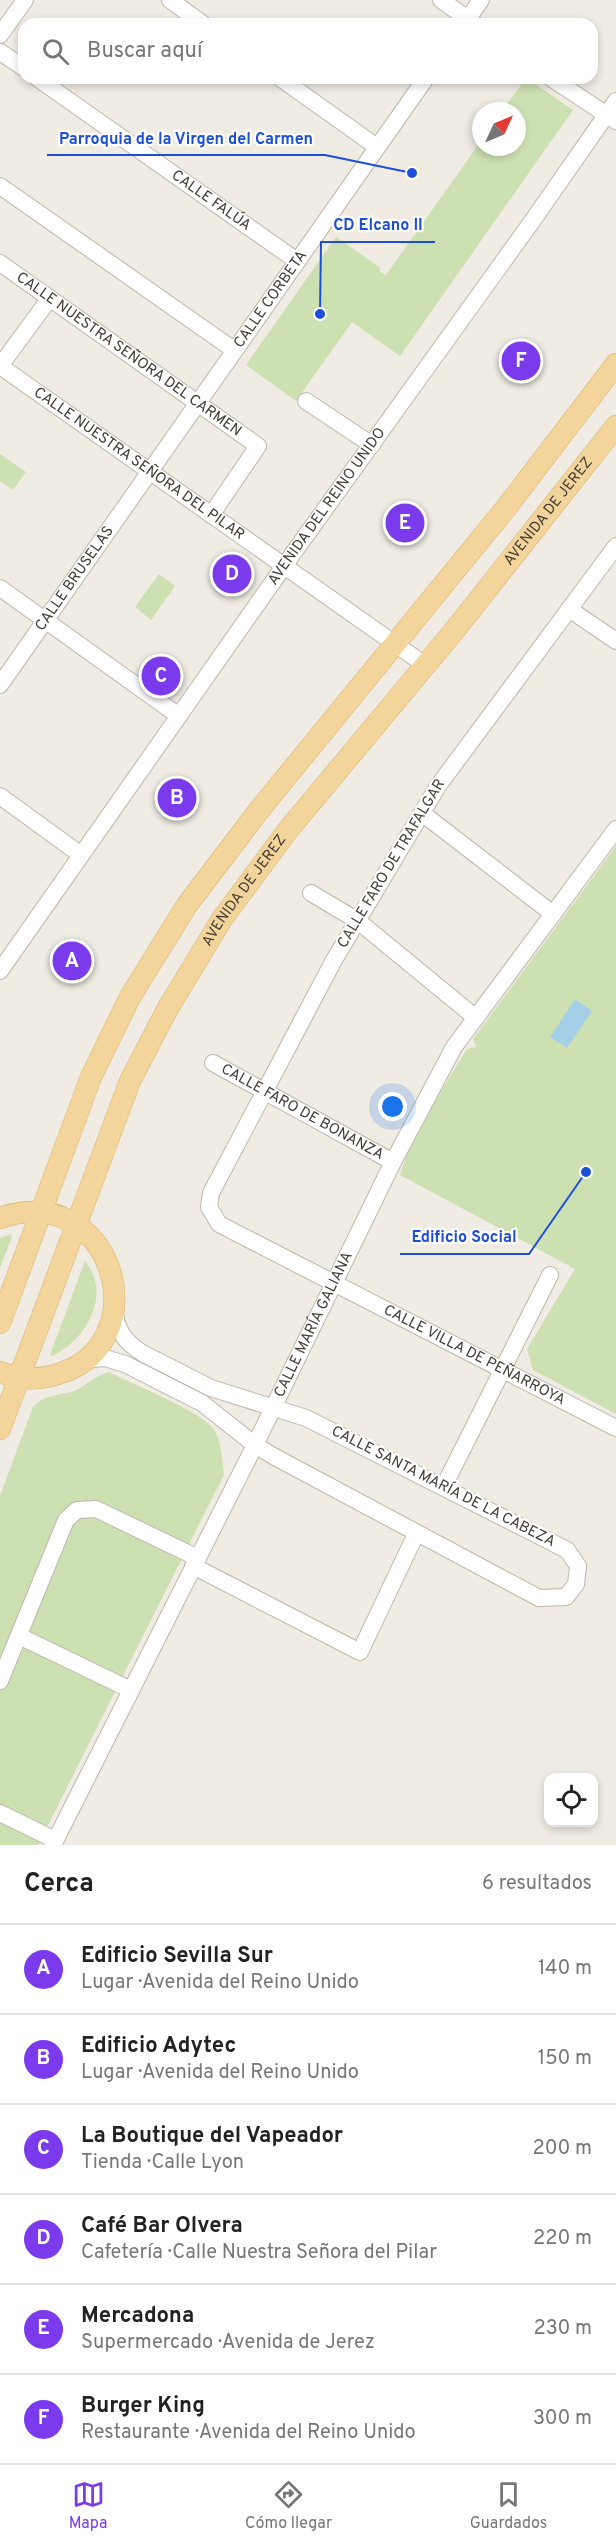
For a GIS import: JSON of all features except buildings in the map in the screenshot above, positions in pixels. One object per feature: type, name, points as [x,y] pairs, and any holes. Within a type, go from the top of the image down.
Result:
[{"type":"main road","points":[[0,1323],[91,1077],[130,997],[187,905],[260,809],[506,508],[616,364]]},
{"type":"main road","name":"AVENIDA DE JEREZ","points":[[0,1429],[10,1375],[76,1225],[130,1081],[168,1008],[222,919],[288,830],[425,665],[616,426]]},
{"type":"main road","points":[[0,1218],[26,1212],[41,1212],[55,1215],[76,1225],[92,1238],[108,1263],[113,1276],[112,1320],[98,1346],[77,1365],[50,1377],[10,1375]]},
{"type":"street","points":[[0,35],[25,0]]},
{"type":"street","points":[[170,0],[195,18]]},
{"type":"street","points":[[441,0],[464,18]]},
{"type":"street","points":[[471,18],[481,0]]},
{"type":"street","points":[[0,52],[18,65]]},
{"type":"street","name":"CALLE FALÚA","points":[[46,84],[297,261]]},
{"type":"street","points":[[288,84],[377,147]]},
{"type":"street","name":"CALLE CORBETA","points":[[149,471],[422,84]]},
{"type":"street","points":[[560,84],[611,118]]},
{"type":"street","name":"AVENIDA DEL REINO UNIDO","points":[[0,971],[284,566],[526,230],[611,118],[616,101]]},
{"type":"street","points":[[0,186],[234,350]]},
{"type":"street","name":"CALLE NUESTRA SEÑORA DEL CARMEN","points":[[0,263],[258,446],[212,515]]},
{"type":"street","points":[[0,366],[50,298]]},
{"type":"street","name":"CALLE NUESTRA SEÑORA DEL PILAR","points":[[0,366],[425,665]]},
{"type":"street","points":[[306,401],[372,444]]},
{"type":"street","name":"CALLE BRUSELAS","points":[[0,686],[149,471]]},
{"type":"street","name":"CALLE FARO DE TRAFALGAR","points":[[209,1207],[211,1193],[334,960],[438,786],[616,546]]},
{"type":"street","points":[[0,588],[179,716]]},
{"type":"street","points":[[569,609],[616,641]]},
{"type":"street","points":[[0,796],[81,855]]},
{"type":"street","points":[[423,814],[553,914]]},
{"type":"street","name":"CALLE MARÍA GALIANA","points":[[54,1843],[274,1407],[393,1162],[454,1047],[616,829]]},
{"type":"street","points":[[311,893],[358,921],[476,1018]]},
{"type":"street","name":"CALLE FARO DE BONANZA","points":[[213,1063],[393,1162]]},
{"type":"street","name":"CALLE VILLA DE PEÑARROYA","points":[[209,1207],[219,1224],[616,1428]]},
{"type":"street","points":[[444,1486],[550,1275]]},
{"type":"street","name":"CALLE SANTA MARÍA DE LA CABEZA","points":[[77,1365],[93,1359],[105,1358],[125,1364],[202,1403],[255,1445],[416,1534],[539,1598],[566,1597],[576,1584],[578,1566],[567,1550],[306,1418],[211,1388],[134,1348],[118,1328],[114,1306]]},
{"type":"street","points":[[0,1681],[66,1520],[77,1510],[96,1509],[360,1652],[416,1534]]},
{"type":"street","points":[[19,1636],[131,1690]]},
{"type":"street","points":[[0,1813],[54,1843]]},
{"type":"green space","points":[[522,84],[535,84],[573,110],[400,356],[352,322],[296,401],[246,365],[336,237],[381,268],[379,271],[386,275],[472,154],[472,156],[526,156],[526,102],[509,102]]},
{"type":"green space","points":[[0,454],[26,472],[13,490],[0,481]]},
{"type":"green space","points":[[159,574],[175,586],[151,620],[135,607]]},
{"type":"green space","points":[[616,846],[616,1414],[533,1370],[527,1349],[575,1269],[400,1175],[406,1156],[441,1091],[467,1049],[476,1047],[473,1039]]},
{"type":"green space","points":[[11,1234],[12,1237],[0,1268],[0,1238]]},
{"type":"green space","points":[[85,1261],[93,1274],[96,1302],[91,1316],[75,1340],[52,1356],[50,1355]]},
{"type":"green space","points":[[109,1372],[182,1407],[208,1423],[219,1441],[224,1475],[38,1845],[0,1845],[0,1496],[33,1407],[53,1396],[76,1390]]},
{"type":"water","points":[[575,999],[592,1011],[567,1048],[550,1037]]},
{"type":"place","name":"Parroquia de la Virgen del Carmen","points":[[412,173]]},
{"type":"place","name":"CD Elcano II","points":[[320,314]]},
{"type":"place","name":"Burger King","points":[[521,361]]},
{"type":"place","name":"Mercadona","points":[[405,523]]},
{"type":"place","name":"Café Bar Olvera","points":[[232,574]]},
{"type":"place","name":"La Boutique del Vapeador","points":[[161,676]]},
{"type":"place","name":"Edificio Adytec","points":[[177,798]]},
{"type":"place","name":"Edificio Sevilla Sur","points":[[72,961]]},
{"type":"place","name":"Edificio Social","points":[[586,1172]]}]
